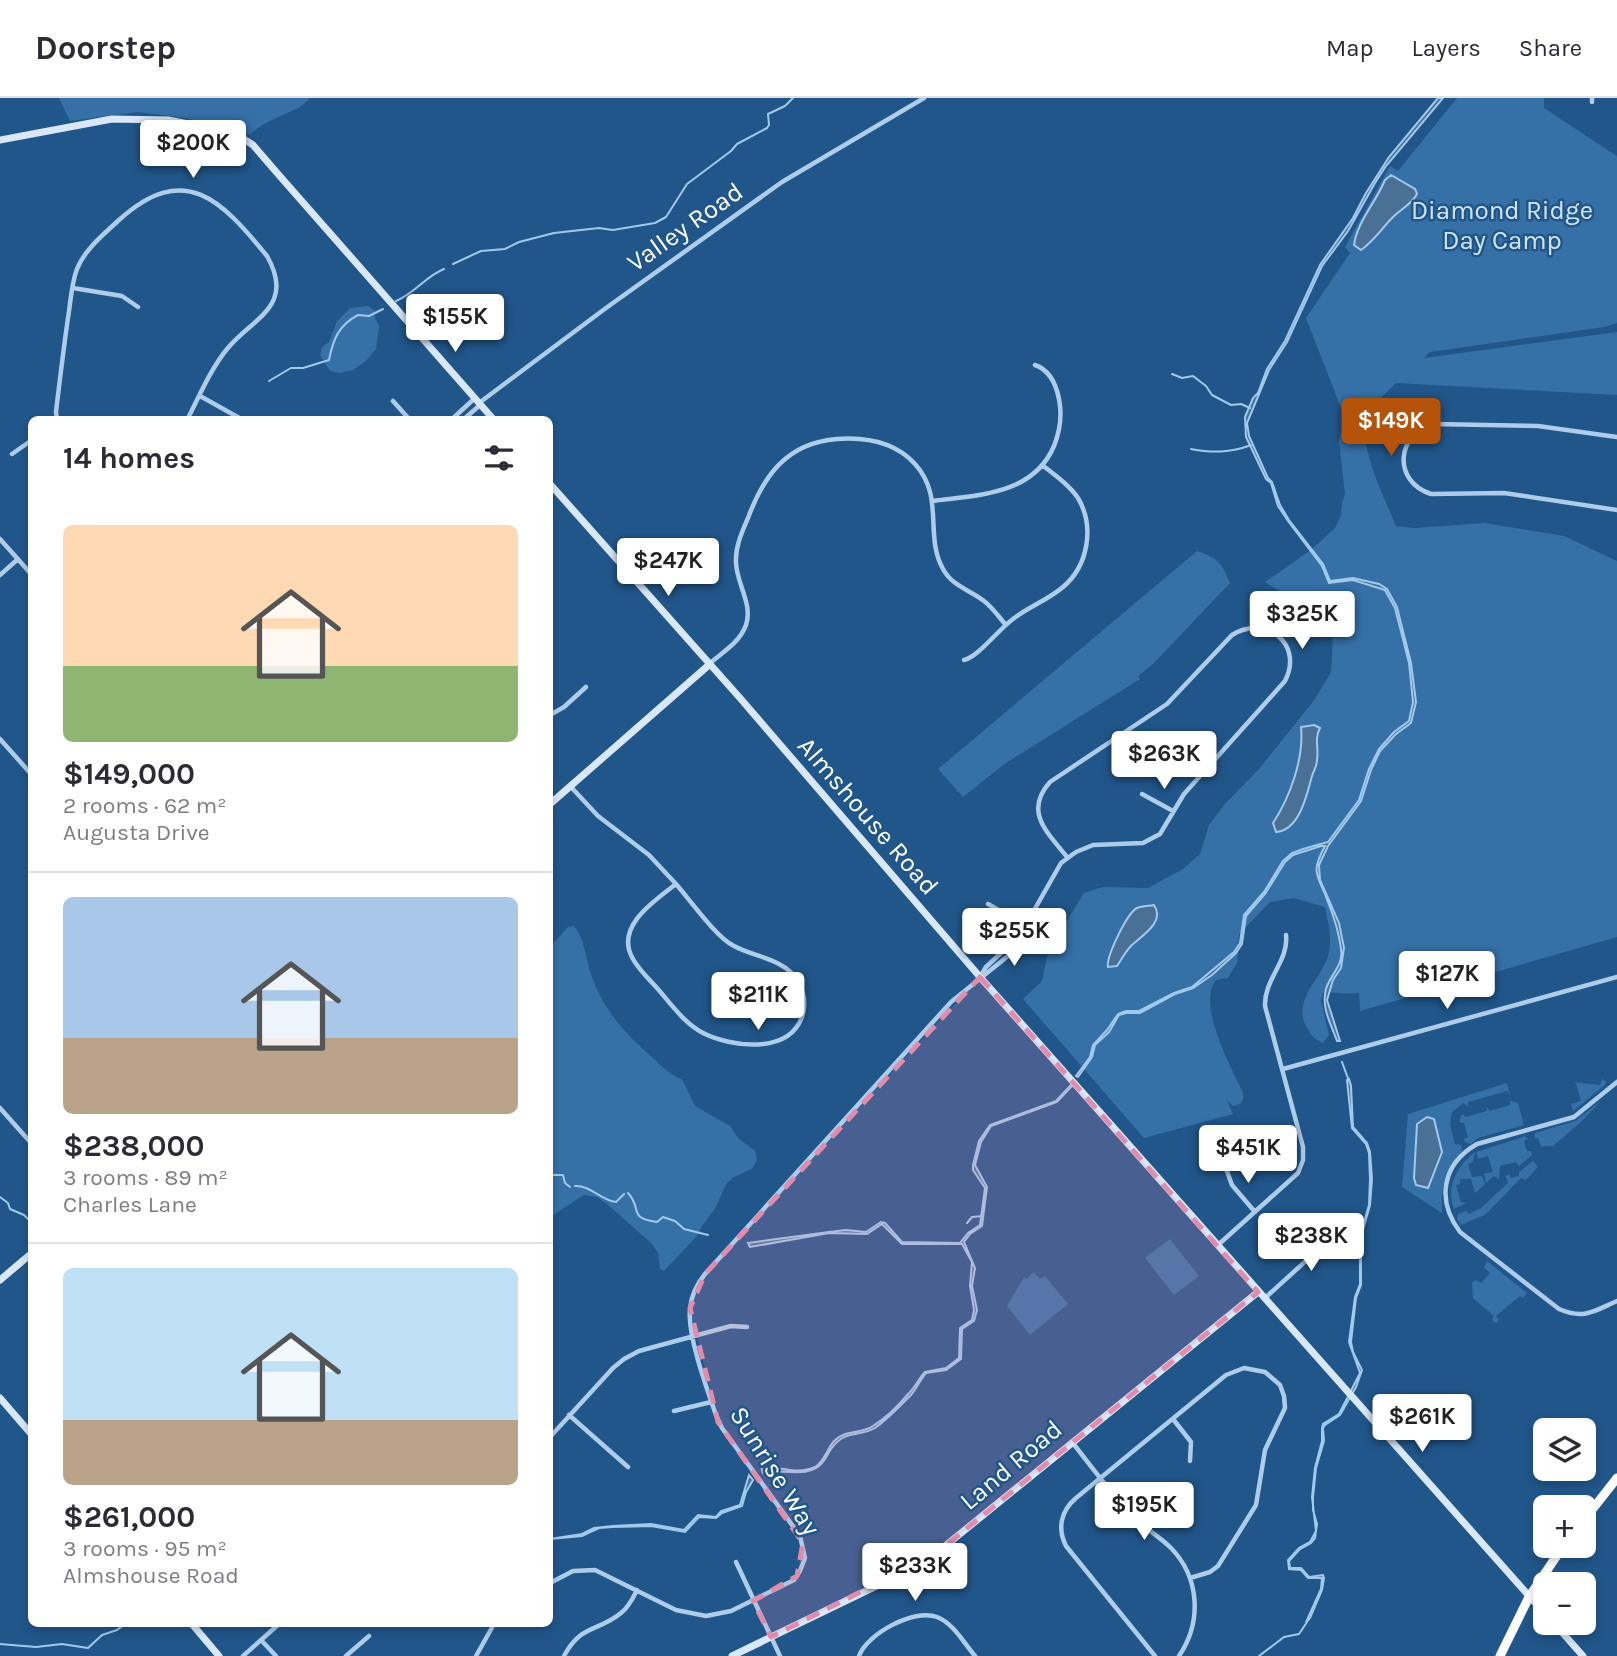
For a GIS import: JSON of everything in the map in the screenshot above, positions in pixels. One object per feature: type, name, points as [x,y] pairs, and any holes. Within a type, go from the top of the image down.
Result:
[{"type":"highway","points":[[1596,1505],[1617,1478]]},
{"type":"highway","points":[[1500,1656],[1529,1597],[1554,1558]]},
{"type":"main road","points":[[0,140],[122,118],[169,120],[228,131],[245,139],[490,416]]},
{"type":"main road","name":"Almshouse Road","points":[[553,487],[710,664],[980,977],[1533,1601]]},
{"type":"main road","points":[[553,801],[710,664]]},
{"type":"main road","points":[[0,1280],[28,1256]]},
{"type":"main road","name":"Land Road","points":[[732,1656],[895,1577],[934,1555],[1258,1292]]},
{"type":"main road","points":[[0,1398],[28,1430]]},
{"type":"main road","points":[[195,1627],[219,1656]]},
{"type":"main road","points":[[1564,1635],[1583,1656]]},
{"type":"street","name":"Valley Road","points":[[478,402],[615,300],[782,183],[924,98]]},
{"type":"street","points":[[56,416],[78,266],[90,247],[141,202],[168,192],[187,192],[206,197],[223,206],[268,256],[275,274],[276,287],[267,313],[227,349],[189,416]]},
{"type":"street","points":[[73,288],[122,296],[138,307]]},
{"type":"street","points":[[933,501],[1004,490],[1025,481],[1042,465],[1057,438],[1060,408],[1052,379],[1044,368],[1035,365]]},
{"type":"street","points":[[200,396],[236,416]]},
{"type":"street","points":[[393,401],[406,416]]},
{"type":"street","points":[[457,416],[478,402]]},
{"type":"street","points":[[466,416],[478,402]]},
{"type":"street","points":[[1617,437],[1538,426],[1434,424],[1420,428],[1411,436],[1403,462],[1411,482],[1420,490],[1431,494],[1504,494],[1617,510]]},
{"type":"street","points":[[710,664],[734,643],[745,627],[748,609],[736,566],[739,541],[762,483],[791,455],[813,444],[831,440],[850,439],[882,443],[899,451],[918,467],[928,484],[933,501],[936,551],[944,573],[955,584],[986,602],[1005,624]]},
{"type":"street","points":[[12,454],[28,443]]},
{"type":"street","points":[[964,660],[973,657],[1005,624],[1066,584],[1079,566],[1087,543],[1087,524],[1077,498],[1069,487],[1042,465]]},
{"type":"street","points":[[0,539],[28,570]]},
{"type":"street","points":[[0,575],[18,559]]},
{"type":"street","points":[[1253,627],[1270,631],[1285,643],[1290,655],[1285,681],[1184,794],[1164,828],[1150,840],[1135,844],[1093,845],[1067,857],[1041,823],[1038,804],[1045,788],[1171,700],[1232,635],[1253,627]]},
{"type":"street","points":[[553,713],[586,687]]},
{"type":"street","points":[[0,739],[28,769]]},
{"type":"street","points":[[570,786],[597,816],[649,855],[676,884],[728,943],[781,965],[795,976],[803,994],[804,1007],[798,1026],[790,1035],[771,1044],[758,1045],[708,1035],[688,1022],[634,961],[628,945],[631,927],[637,917],[676,884]]},
{"type":"street","points":[[1142,794],[1173,811]]},
{"type":"street","name":"Sunrise Way","points":[[553,1581],[573,1571],[589,1569],[606,1574],[676,1609],[699,1616],[726,1613],[794,1580],[803,1564],[803,1543],[722,1428],[711,1402],[693,1336],[689,1317],[691,1300],[705,1274],[951,1002],[1018,938],[1055,871],[1067,857]]},
{"type":"street","points":[[988,904],[1025,925]]},
{"type":"street","points":[[1217,1246],[1298,1173],[1304,1157],[1265,1001],[1268,987],[1287,949],[1286,935]]},
{"type":"street","points":[[1283,1069],[1617,977]]},
{"type":"street","points":[[1617,1082],[1574,1117],[1477,1144],[1469,1149],[1454,1163],[1446,1194],[1446,1206],[1452,1222],[1460,1232],[1559,1309],[1573,1315],[1588,1314],[1617,1301]]},
{"type":"street","points":[[0,1108],[28,1140]]},
{"type":"street","points":[[1225,1166],[1232,1185],[1255,1212]]},
{"type":"street","points":[[1264,1299],[1341,1229]]},
{"type":"street","points":[[553,1434],[612,1368],[624,1359],[639,1351],[731,1326],[747,1327]]},
{"type":"street","points":[[1155,1656],[1066,1546],[1062,1537],[1061,1521],[1066,1508],[1226,1375],[1244,1368],[1258,1369],[1270,1375],[1280,1385],[1284,1396],[1284,1414],[1265,1450],[1256,1505],[1218,1566],[1210,1572],[1190,1578]]},
{"type":"street","points":[[674,1411],[711,1402]]},
{"type":"street","points":[[569,1415],[628,1466]]},
{"type":"street","points":[[1173,1419],[1191,1442],[1190,1461]]},
{"type":"street","points":[[1072,1442],[1134,1517],[1172,1549],[1182,1562],[1195,1596],[1193,1624],[1188,1642],[1179,1656]]},
{"type":"street","points":[[736,1562],[780,1656]]},
{"type":"street","points":[[564,1656],[572,1642],[581,1634],[624,1611],[637,1590]]},
{"type":"street","points":[[859,1656],[865,1643],[875,1635],[910,1618],[923,1615],[937,1617],[948,1624],[975,1656]]},
{"type":"street","points":[[243,1656],[276,1627]]},
{"type":"street","points":[[476,1656],[492,1627]]},
{"type":"street","points":[[346,1656],[369,1636]]},
{"type":"street","points":[[261,1640],[276,1656]]},
{"type":"highlighted area","points":[[980,977],[1258,1292],[934,1555],[771,1637],[753,1601],[797,1576],[803,1543],[718,1422],[690,1308],[705,1274]]},
{"type":"green space","points":[[59,98],[310,98],[250,135],[185,118],[138,112],[70,121]]},
{"type":"green space","name":"Diamond Ridge Day Camp","points":[[1457,98],[1544,98],[1544,108],[1617,156],[1617,323],[1430,352],[1424,358],[1617,332],[1617,395],[1396,383],[1368,416],[1366,446],[1396,526],[1415,528],[1485,523],[1564,536],[1617,561],[1617,937],[1360,1011],[1359,993],[1323,993],[1321,1000],[1329,1035],[1323,1043],[1315,1039],[1309,1031],[1303,1018],[1303,1009],[1309,991],[1328,956],[1330,932],[1325,907],[1294,898],[1270,902],[1239,934],[1237,963],[1228,978],[1216,980],[1211,991],[1213,1020],[1224,1053],[1243,1093],[1243,1100],[1233,1106],[1227,1100],[1233,1114],[1144,1138],[1023,999],[1042,981],[1048,952],[1084,893],[1103,887],[1148,888],[1183,869],[1200,854],[1209,825],[1224,805],[1259,769],[1315,699],[1331,672],[1333,635],[1330,623],[1265,582],[1312,549],[1335,528],[1345,494],[1339,441],[1345,418],[1306,318],[1350,253],[1345,247],[1390,166],[1398,171]]},
{"type":"green space","points":[[368,306],[375,311],[379,326],[376,349],[366,361],[353,370],[340,373],[330,371],[320,355],[322,347],[329,342],[337,321],[350,308]]},
{"type":"green space","points":[[1197,551],[1218,562],[1230,583],[1154,663],[1138,676],[1140,679],[1003,765],[963,797],[938,769]]},
{"type":"green space","points":[[574,926],[578,931],[595,984],[615,1019],[662,1067],[682,1079],[695,1106],[730,1126],[739,1139],[755,1151],[757,1160],[752,1169],[726,1184],[716,1207],[697,1236],[664,1271],[660,1269],[658,1253],[652,1244],[597,1197],[584,1195],[553,1215],[553,944],[568,927]]},
{"type":"green space","points":[[1602,1079],[1606,1081],[1605,1085],[1573,1111],[1571,1104],[1581,1101],[1576,1083],[1573,1082],[1600,1085]]},
{"type":"green space","points":[[1507,1083],[1510,1095],[1507,1091],[1468,1102],[1468,1107],[1464,1103],[1452,1112],[1450,1125],[1455,1144],[1461,1145],[1462,1151],[1451,1165],[1445,1179],[1442,1213],[1402,1187],[1408,1114]],"holes":[[[1417,1124],[1428,1188],[1416,1185],[1414,1178]]]},
{"type":"green space","points":[[1510,1101],[1518,1103],[1524,1125],[1478,1138],[1471,1144],[1465,1142],[1464,1139],[1468,1137],[1464,1123],[1459,1122],[1462,1114],[1466,1117],[1487,1111],[1487,1107],[1490,1111],[1510,1105]]},
{"type":"green space","points":[[1601,1101],[1553,1146],[1541,1146],[1538,1138],[1534,1138],[1535,1133],[1575,1121]]},
{"type":"green space","points":[[1523,1135],[1528,1139],[1524,1141],[1527,1151],[1531,1151],[1532,1155],[1519,1166],[1516,1162],[1500,1166],[1499,1179],[1494,1176],[1486,1183],[1484,1174],[1493,1172],[1488,1156],[1478,1159],[1476,1152]]},
{"type":"green space","points":[[1475,1152],[1473,1162],[1468,1164],[1472,1177],[1482,1176],[1485,1184],[1475,1193],[1471,1179],[1460,1179],[1460,1184],[1456,1185],[1461,1202],[1466,1203],[1454,1209],[1452,1185],[1463,1163]]},
{"type":"green space","points":[[1533,1161],[1538,1167],[1526,1180],[1521,1178],[1485,1215],[1461,1225],[1457,1219],[1458,1214],[1466,1211],[1469,1214],[1481,1208],[1508,1183],[1506,1176],[1519,1176],[1519,1172]]},
{"type":"green space","points":[[1170,1239],[1199,1276],[1174,1295],[1145,1258]]},
{"type":"green space","points":[[1487,1261],[1527,1293],[1496,1316],[1499,1320],[1496,1323],[1492,1320],[1494,1316],[1473,1298],[1472,1282],[1476,1280],[1481,1283],[1490,1273],[1484,1268]]},
{"type":"green space","points":[[1034,1272],[1040,1279],[1045,1276],[1068,1304],[1030,1335],[1007,1306],[1024,1277],[1027,1279]]},
{"type":"shaded area","points":[[1438,98],[1443,98],[1386,166],[1348,231],[1322,266],[1287,342],[1269,370],[1247,423],[1249,436],[1272,482],[1280,505],[1323,564],[1330,581],[1353,578],[1379,584],[1387,589],[1397,607],[1411,663],[1416,702],[1411,723],[1380,751],[1361,801],[1328,846],[1319,865],[1320,880],[1339,923],[1344,948],[1341,968],[1333,980],[1327,1000],[1340,1041],[1337,1041],[1327,1016],[1325,1003],[1326,989],[1339,965],[1341,955],[1334,919],[1317,875],[1317,863],[1325,846],[1321,846],[1293,855],[1285,862],[1265,894],[1246,916],[1242,944],[1236,953],[1193,988],[1175,994],[1140,1013],[1119,1015],[1109,1032],[1095,1045],[1092,1057],[1078,1077],[1076,1076],[1090,1057],[1093,1045],[1118,1014],[1139,1011],[1174,993],[1192,987],[1234,952],[1240,943],[1244,915],[1264,892],[1283,861],[1292,853],[1328,842],[1359,800],[1379,749],[1394,732],[1409,721],[1413,702],[1409,663],[1395,608],[1385,590],[1353,580],[1329,583],[1322,566],[1278,506],[1271,483],[1266,479],[1246,437],[1245,417],[1267,369],[1285,341],[1320,265],[1353,218],[1389,157]]},
{"type":"shaded area","points":[[1391,175],[1415,189],[1417,194],[1361,250],[1354,245],[1359,228],[1385,180]]},
{"type":"shaded area","points":[[1314,725],[1320,728],[1317,736],[1317,762],[1305,801],[1291,825],[1276,832],[1273,823],[1285,802],[1298,765],[1301,727]]},
{"type":"shaded area","points":[[1154,905],[1157,911],[1155,923],[1129,948],[1117,966],[1108,967],[1114,945],[1128,918],[1137,908]]},
{"type":"shaded area","points":[[1349,1079],[1353,1127],[1367,1143],[1370,1152],[1372,1179],[1370,1205],[1361,1237],[1361,1285],[1356,1298],[1351,1342],[1362,1370],[1340,1415],[1323,1428],[1324,1441],[1316,1468],[1313,1506],[1315,1468],[1323,1424],[1339,1414],[1360,1373],[1349,1342],[1355,1297],[1360,1284],[1360,1236],[1369,1205],[1370,1179],[1366,1144],[1352,1128]]},
{"type":"shaded area","points":[[1071,1085],[1057,1102],[991,1126],[981,1142],[975,1165],[987,1187],[982,1226],[964,1242],[975,1268],[972,1286],[977,1310],[974,1321],[962,1329],[961,1359],[946,1370],[926,1373],[911,1395],[885,1421],[875,1428],[841,1439],[816,1468],[803,1472],[763,1473],[761,1467],[801,1471],[815,1467],[839,1437],[873,1426],[897,1407],[925,1372],[946,1368],[959,1358],[960,1328],[972,1320],[974,1310],[970,1286],[972,1262],[962,1244],[902,1244],[882,1224],[867,1234],[829,1233],[750,1247],[748,1243],[846,1230],[866,1232],[881,1222],[902,1242],[960,1243],[968,1233],[980,1225],[985,1188],[973,1170],[973,1165],[979,1141],[990,1125],[1056,1101]]},
{"type":"shaded area","points":[[1427,1117],[1434,1119],[1442,1152],[1428,1188],[1416,1185],[1414,1178],[1417,1124]]},
{"type":"shaded area","points":[[749,1475],[753,1480],[742,1506],[716,1518],[699,1517],[685,1532],[651,1526],[613,1527],[599,1528],[582,1536],[553,1539],[582,1534],[594,1528],[613,1526],[651,1524],[684,1530],[698,1515],[716,1517],[721,1511],[740,1505]]},
{"type":"shaded area","points":[[1316,1531],[1311,1543],[1300,1549],[1289,1561],[1290,1568],[1301,1568],[1309,1577],[1323,1575],[1324,1578],[1322,1590],[1307,1620],[1321,1589],[1322,1578],[1308,1578],[1301,1570],[1289,1569],[1288,1560],[1299,1548],[1310,1542]]},
{"type":"waterway","points":[[453,264],[481,251],[505,249],[519,242],[554,233],[599,228],[613,230],[655,223],[666,217],[687,184],[737,144],[767,128],[768,114],[785,106],[793,98]]},
{"type":"waterway","points":[[396,301],[444,269]]},
{"type":"waterway","points":[[269,381],[291,368],[303,368],[329,360],[335,339],[346,323],[358,315],[369,316],[383,309]]},
{"type":"waterway","points":[[1172,374],[1182,378],[1193,376],[1206,386],[1212,395],[1231,405],[1241,404],[1250,408]]},
{"type":"waterway","points":[[1191,449],[1221,452],[1251,445]]},
{"type":"waterway","points":[[1342,1062],[1349,1081]]},
{"type":"waterway","points":[[553,1175],[563,1175],[565,1183],[570,1187]]},
{"type":"waterway","points":[[575,1186],[586,1188],[616,1202],[624,1194]]},
{"type":"waterway","points":[[628,1193],[642,1218],[657,1222],[663,1217],[675,1221],[684,1229],[708,1235]]},
{"type":"waterway","points":[[0,1197],[8,1203],[10,1209],[28,1219]]},
{"type":"waterway","points":[[967,1223],[972,1217],[983,1216]]},
{"type":"waterway","points":[[1259,1656],[1284,1637],[1299,1634],[1309,1619]]},
{"type":"waterway","points":[[0,1644],[36,1647],[62,1644],[88,1648],[102,1635],[121,1627]]}]
